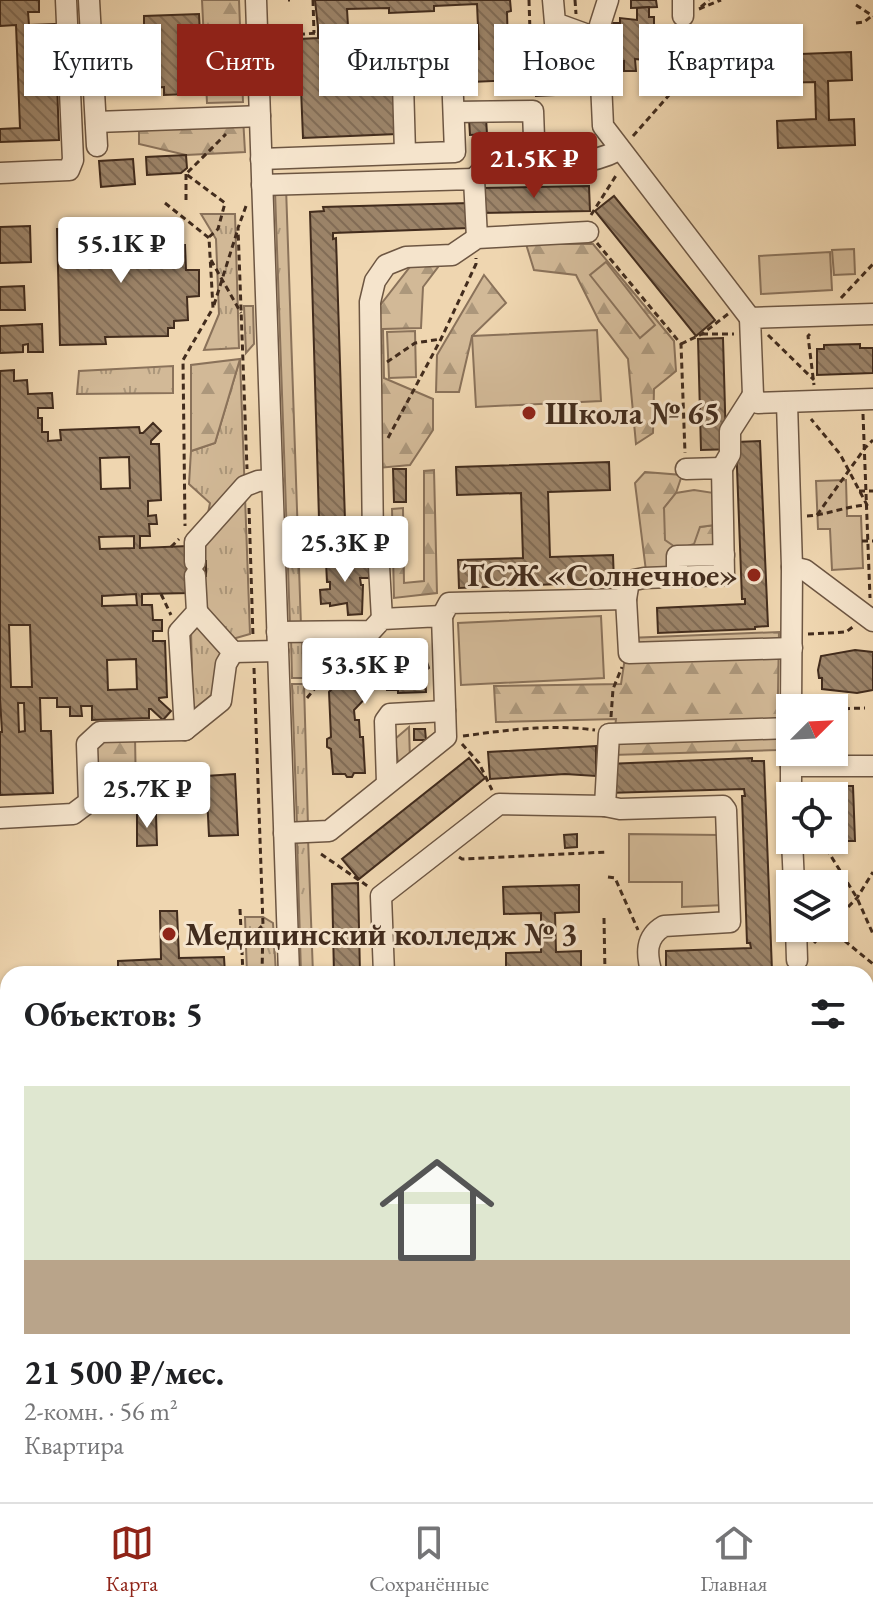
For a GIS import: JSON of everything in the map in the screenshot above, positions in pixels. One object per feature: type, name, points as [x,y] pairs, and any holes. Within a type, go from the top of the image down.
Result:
[{"type":"street","points":[[0,173],[69,170],[73,160],[66,0]]},
{"type":"street","points":[[89,0],[97,146]]},
{"type":"street","points":[[256,0],[252,117],[261,159],[289,966]]},
{"type":"street","points":[[553,0],[555,23],[558,24]]},
{"type":"street","points":[[600,24],[608,0]]},
{"type":"street","points":[[403,96],[405,153]]},
{"type":"street","points":[[261,159],[455,152],[453,96]]},
{"type":"street","points":[[602,96],[603,126],[747,319],[753,395],[758,403],[868,400]]},
{"type":"street","points":[[454,112],[533,111],[535,165]]},
{"type":"street","points":[[96,122],[252,117]]},
{"type":"street","points":[[477,238],[474,179],[485,167],[572,164],[623,155]]},
{"type":"street","points":[[262,185],[474,179]]},
{"type":"street","points":[[382,619],[379,566],[373,544],[370,302],[375,281],[386,265],[406,257],[452,255],[477,238],[588,232]]},
{"type":"street","points":[[747,319],[873,314]]},
{"type":"street","points":[[753,395],[730,431],[730,454],[722,468],[724,575],[629,581],[626,599],[629,653],[792,641]]},
{"type":"street","points":[[791,402],[791,694]]},
{"type":"street","points":[[686,469],[722,468]]},
{"type":"street","points":[[185,730],[179,632],[197,612],[195,542],[248,484],[272,480]]},
{"type":"street","points":[[792,567],[805,570],[870,619]]},
{"type":"street","points":[[284,833],[329,831],[446,737],[442,616],[449,603],[626,599]]},
{"type":"street","points":[[197,612],[243,652]]},
{"type":"street","points":[[0,818],[73,814],[89,802],[87,744],[100,732],[185,730],[221,701],[226,664],[243,652],[278,641],[371,631],[382,619],[442,616]]},
{"type":"street","points":[[387,783],[385,721],[390,714],[445,711]]},
{"type":"street","points":[[605,806],[609,734],[776,728]]},
{"type":"street","points":[[848,764],[873,766]]},
{"type":"street","points":[[384,966],[381,896],[499,804],[620,809],[719,805],[726,810],[730,922],[664,926],[649,939],[647,949],[650,966]]},
{"type":"street","points":[[796,942],[797,960]]},
{"type":"path","points":[[303,34],[316,33],[313,0]]},
{"type":"path","points":[[529,0],[533,111]]},
{"type":"path","points":[[688,8],[709,0]]},
{"type":"path","points":[[688,8],[721,0]]},
{"type":"path","points":[[856,5],[873,15],[864,22],[856,23]]},
{"type":"path","points":[[686,469],[681,344],[588,232],[590,216],[623,155],[684,78],[688,8]]},
{"type":"path","points":[[186,203],[186,174],[252,117]]},
{"type":"path","points":[[186,174],[225,203],[218,229],[209,238],[213,308]]},
{"type":"path","points":[[165,203],[209,238]]},
{"type":"path","points":[[185,532],[183,360],[213,308],[246,203]]},
{"type":"path","points":[[238,228],[248,484],[243,652],[263,925],[262,966]]},
{"type":"path","points":[[383,449],[441,339],[476,264],[477,238]]},
{"type":"path","points":[[209,257],[242,314]]},
{"type":"path","points":[[681,344],[747,319]]},
{"type":"path","points":[[702,334],[747,319]]},
{"type":"path","points":[[747,319],[814,380]]},
{"type":"path","points":[[371,363],[388,362],[415,343],[441,339]]},
{"type":"path","points":[[868,400],[866,491],[873,552]]},
{"type":"path","points":[[791,402],[840,454],[867,505]]},
{"type":"path","points":[[817,515],[873,440]]},
{"type":"path","points":[[859,491],[873,491]]},
{"type":"path","points":[[791,516],[817,515],[847,506],[867,505]]},
{"type":"path","points":[[862,541],[871,541]]},
{"type":"path","points":[[792,641],[846,632],[870,619],[871,541]]},
{"type":"path","points":[[161,594],[179,632]]},
{"type":"path","points":[[307,698],[359,631]]},
{"type":"path","points":[[306,650],[336,661]]},
{"type":"path","points":[[312,653],[330,669]]},
{"type":"path","points":[[499,804],[479,763],[456,737],[543,727],[569,727],[609,734],[613,689],[629,653]]},
{"type":"path","points":[[848,709],[865,708]]},
{"type":"path","points":[[446,846],[462,859],[607,852]]},
{"type":"path","points":[[321,854],[381,896]]},
{"type":"path","points":[[830,854],[857,898],[873,934]]},
{"type":"path","points":[[848,907],[873,872]]},
{"type":"path","points":[[608,877],[615,878],[639,932],[649,939]]},
{"type":"path","points":[[240,909],[243,966]]},
{"type":"path","points":[[604,918],[605,966]]},
{"type":"path","points":[[242,946],[263,925]]},
{"type":"path","points":[[846,942],[873,964]]},
{"type":"green space","points":[[202,0],[239,0],[240,24],[203,24]]},
{"type":"green space","points":[[207,96],[243,96],[243,102],[207,103]]},
{"type":"green space","points":[[243,117],[245,152],[186,155],[139,144],[139,121]]},
{"type":"green space","points":[[524,133],[525,156],[495,157],[494,134]]},
{"type":"green space","points":[[286,187],[301,626],[290,626],[275,191]]},
{"type":"green space","points":[[201,214],[235,214],[239,348],[204,350],[219,314],[216,239]]},
{"type":"green space","points":[[526,244],[593,244],[674,341],[676,371],[654,389],[653,433],[636,444],[628,359],[599,321],[576,275],[534,270]]},
{"type":"green space","points":[[854,249],[855,274],[834,275],[832,250]]},
{"type":"green space","points":[[830,252],[832,290],[761,294],[759,256]]},
{"type":"green space","points":[[434,258],[438,267],[423,287],[421,328],[383,329],[384,378],[433,399],[433,430],[410,465],[378,468],[378,308],[413,263]]},
{"type":"green space","points":[[606,262],[655,325],[640,338],[590,275]]},
{"type":"green space","points":[[484,275],[506,303],[472,336],[459,392],[436,392],[437,355]]},
{"type":"green space","points":[[244,306],[253,306],[254,344],[246,353]]},
{"type":"green space","points":[[597,330],[601,401],[476,407],[472,336]]},
{"type":"green space","points":[[415,331],[416,377],[389,378],[387,332]]},
{"type":"green space","points":[[240,359],[250,634],[222,642],[219,689],[193,710],[191,631],[205,602],[203,539],[210,503],[189,484],[191,451],[215,443]]},
{"type":"green space","points":[[240,359],[215,443],[191,451],[191,365]]},
{"type":"green space","points":[[173,366],[173,393],[77,394],[79,371]]},
{"type":"green space","points":[[434,470],[437,593],[394,598],[392,509],[403,508],[404,583],[424,581],[424,471]]},
{"type":"green space","points":[[645,472],[682,475],[676,493],[664,508],[700,527],[715,525],[719,549],[713,571],[646,571],[635,483]]},
{"type":"green space","points":[[846,480],[847,516],[861,516],[863,568],[832,570],[830,529],[818,529],[816,481]]},
{"type":"green space","points":[[694,490],[714,493],[715,525],[700,527],[694,544],[678,549],[665,540],[664,508],[676,493]]},
{"type":"green space","points":[[601,616],[604,678],[461,685],[458,623]]},
{"type":"green space","points":[[779,632],[776,750],[612,755],[616,719],[496,722],[494,686],[621,684],[628,638]]},
{"type":"green space","points":[[291,638],[302,638],[303,678],[292,678]]},
{"type":"green space","points":[[292,684],[304,684],[308,826],[297,826]]},
{"type":"green space","points":[[409,727],[410,760],[399,770],[395,739]]},
{"type":"green space","points":[[135,737],[136,792],[95,793],[94,751],[104,738]]},
{"type":"green space","points":[[629,834],[720,835],[724,905],[682,907],[682,882],[629,882]]},
{"type":"green space","points":[[308,838],[313,966],[301,966],[297,839]]},
{"type":"green space","points":[[245,917],[263,917],[273,923],[276,966],[247,966]]},
{"type":"building","points":[[0,0],[39,0],[39,12],[28,12],[29,24],[24,24],[24,96],[57,96],[59,140],[0,142],[0,129],[20,128],[16,25],[0,26]]},
{"type":"building","points":[[315,0],[510,0],[507,24],[494,24],[494,81],[478,82],[477,4],[434,6],[434,11],[389,13],[389,8],[347,9],[348,24],[319,24],[318,28]]},
{"type":"building","points":[[631,0],[656,0],[657,7],[631,8]]},
{"type":"building","points":[[649,7],[649,17],[654,17],[654,24],[639,24],[636,71],[624,71],[623,24],[611,23],[620,23],[620,18],[637,20],[637,8]]},
{"type":"building","points":[[199,14],[200,24],[177,24],[177,94],[164,95],[164,87],[161,87],[161,24],[144,24],[144,16]]},
{"type":"building","points":[[318,28],[319,96],[395,96],[397,134],[303,138],[303,39],[318,38]]},
{"type":"building","points":[[851,52],[852,80],[828,81],[829,120],[854,119],[855,145],[778,148],[777,121],[816,119],[815,82],[803,82],[803,54]]},
{"type":"building","points":[[486,118],[487,134],[470,135],[469,119]]},
{"type":"building","points":[[186,155],[187,168],[181,173],[147,175],[146,157]]},
{"type":"building","points":[[133,159],[135,184],[101,187],[99,161]]},
{"type":"building","points":[[589,186],[590,211],[480,213],[479,188]]},
{"type":"building","points":[[614,196],[715,320],[696,336],[595,211]]},
{"type":"building","points":[[469,203],[469,228],[333,233],[333,239],[336,238],[346,552],[320,553],[310,212],[324,211],[323,207]]},
{"type":"building","points":[[157,218],[158,233],[165,233],[165,239],[172,239],[172,245],[185,245],[186,270],[199,270],[199,296],[187,297],[188,320],[174,321],[174,328],[168,328],[168,336],[105,337],[106,344],[60,345],[57,229],[102,228],[102,234],[149,233],[149,219]]},
{"type":"building","points":[[30,226],[31,262],[0,263],[0,227]]},
{"type":"building","points":[[24,286],[25,310],[0,310],[0,287]]},
{"type":"building","points":[[42,324],[43,352],[28,352],[28,344],[23,345],[23,352],[0,353],[0,326]]},
{"type":"building","points":[[723,338],[726,444],[736,449],[701,450],[698,339]]},
{"type":"building","points":[[860,344],[860,348],[873,348],[873,373],[817,375],[817,349],[824,349],[824,345]]},
{"type":"building","points":[[14,370],[14,381],[27,380],[28,394],[52,393],[53,408],[38,408],[42,432],[48,432],[48,441],[61,440],[60,430],[139,427],[140,433],[143,433],[153,423],[161,431],[151,444],[159,444],[161,500],[148,501],[148,516],[156,515],[157,524],[149,524],[150,536],[140,536],[140,548],[188,546],[189,562],[206,561],[206,576],[189,577],[190,593],[142,594],[142,605],[152,605],[153,620],[162,620],[162,631],[153,631],[153,641],[165,641],[167,697],[159,700],[171,711],[163,720],[149,709],[149,718],[92,720],[92,706],[81,706],[82,716],[70,716],[70,707],[57,707],[57,698],[40,698],[41,731],[51,731],[53,793],[0,795],[0,371]],"holes":[[[129,457],[130,488],[101,489],[100,458]],[[134,536],[134,548],[100,549],[99,537]],[[136,594],[137,605],[102,606],[102,596]],[[9,625],[30,625],[32,687],[11,687]],[[136,659],[137,689],[108,690],[107,660]],[[18,703],[24,703],[25,731],[19,732]]]},
{"type":"building","points":[[760,441],[768,626],[658,633],[657,608],[745,604],[745,599],[742,599],[736,442]]},
{"type":"building","points":[[609,462],[610,490],[548,492],[550,557],[613,555],[614,582],[459,588],[458,560],[523,558],[521,493],[457,495],[456,467]]},
{"type":"building","points":[[393,469],[406,469],[406,502],[394,502]]},
{"type":"building","points":[[342,552],[342,564],[369,563],[369,578],[360,578],[363,585],[362,614],[348,615],[347,603],[321,604],[320,590],[330,589],[326,562],[329,561],[329,553]]},
{"type":"building","points":[[855,650],[873,652],[873,690],[857,693],[822,689],[818,670],[821,656]]},
{"type":"building","points":[[426,659],[429,668],[425,671],[426,692],[398,693],[398,690],[375,688],[354,710],[355,720],[359,720],[360,737],[363,737],[365,773],[354,773],[352,777],[333,774],[331,749],[327,747],[327,739],[331,737],[329,692],[355,665]]},
{"type":"building","points":[[414,729],[425,729],[426,740],[414,740]]},
{"type":"building","points":[[596,746],[596,776],[565,774],[490,779],[488,752]]},
{"type":"building","points":[[469,758],[485,778],[359,879],[342,859]]},
{"type":"building","points":[[752,758],[752,761],[764,761],[772,966],[666,966],[666,951],[751,948],[747,943],[744,789],[607,793],[607,776],[596,776],[596,769],[607,768],[607,764]]},
{"type":"building","points":[[235,774],[238,835],[209,836],[206,776]]},
{"type":"building","points":[[848,786],[853,786],[855,841],[848,841]]},
{"type":"building","points":[[137,815],[156,815],[157,845],[137,846]]},
{"type":"building","points":[[577,834],[577,847],[565,848],[564,835]]},
{"type":"building","points":[[358,883],[360,966],[334,966],[332,884]]},
{"type":"building","points":[[579,885],[579,912],[555,913],[556,952],[581,951],[581,966],[506,966],[506,953],[541,952],[541,913],[504,914],[503,887]]},
{"type":"building","name":"Медицинский колледж № 3","points":[[160,911],[177,911],[179,958],[224,957],[225,966],[118,966],[118,961],[161,959]]},
{"type":"place","name":"Школа № 65","points":[[529,413]]},
{"type":"place","name":"ТСЖ «Солнечное»","points":[[754,575]]},
{"type":"place","name":"Медицинский колледж № 3","points":[[169,934]]}]
